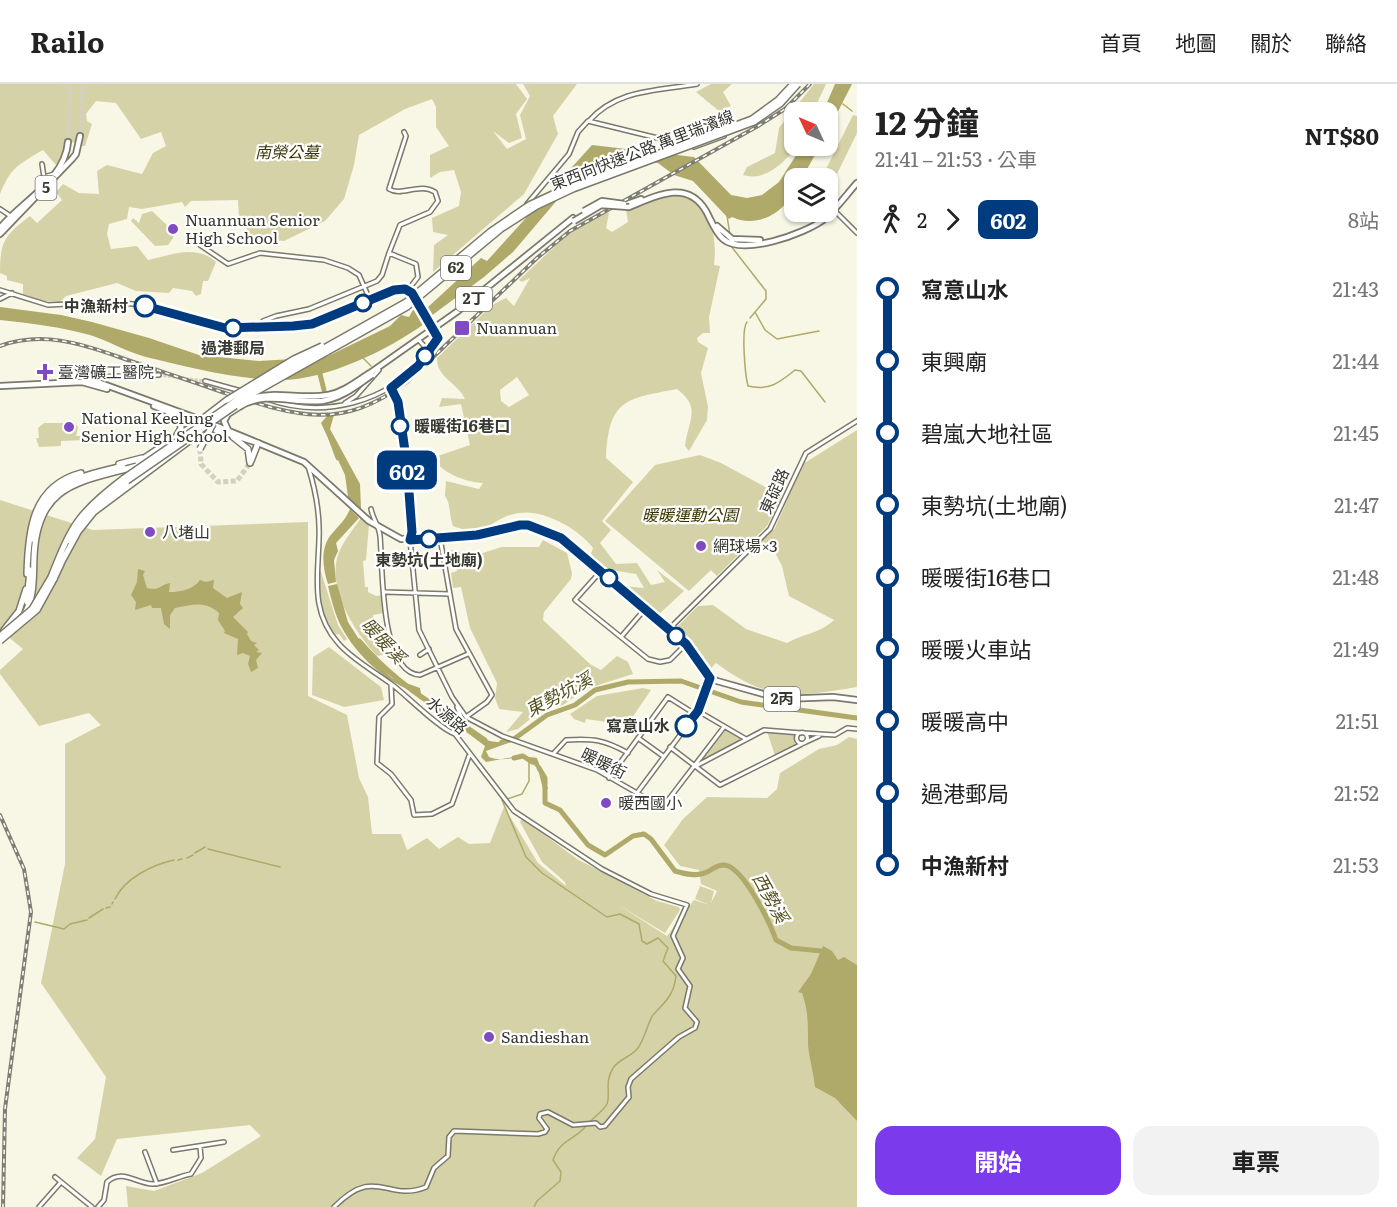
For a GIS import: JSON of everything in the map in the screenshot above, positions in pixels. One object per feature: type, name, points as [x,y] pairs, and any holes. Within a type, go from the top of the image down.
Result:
[{"type":"highway","name":"東西向快速公路 萬里瑞濱線","points":[[53,578],[70,531],[79,516],[229,404],[406,302],[491,231],[529,205],[572,185],[752,118],[796,84]]},
{"type":"highway","name":"東西向快速公路 萬里瑞濱線","points":[[2,638],[32,609],[53,578],[71,536],[86,515],[125,480],[239,404],[407,307],[501,229],[537,206],[573,189],[754,122],[780,104],[796,84]]},
{"type":"highway","points":[[2,638],[18,620],[28,598],[33,531],[39,513],[49,497],[71,480],[141,461],[227,400],[294,359],[336,342]]},
{"type":"highway","points":[[200,449],[210,427],[239,404]]},
{"type":"highway","points":[[167,411],[177,418],[181,425],[172,441]]},
{"type":"highway","points":[[59,567],[78,532],[94,512],[210,426]]},
{"type":"highway","points":[[2,638],[18,625],[31,600],[36,535],[43,513],[52,498],[78,482],[166,456],[210,426]]},
{"type":"highway","points":[[232,434],[248,449],[250,464],[258,443]]},
{"type":"highway","points":[[2,638],[24,600],[31,521],[46,494],[71,476],[152,455]]},
{"type":"main road","name":"5","points":[[0,234],[12,216],[72,159],[76,154],[80,136]]},
{"type":"main road","name":"5","points":[[0,228],[54,174],[66,155],[68,142]]},
{"type":"main road","points":[[67,149],[76,154]]},
{"type":"main road","points":[[66,155],[72,159]]},
{"type":"main road","name":"2丁","points":[[838,204],[857,183]]},
{"type":"main road","name":"2丁","points":[[199,422],[239,404],[271,394],[326,395],[340,391],[379,370],[433,328],[459,314],[573,219],[601,205],[628,206],[668,192],[684,193],[700,202],[723,238],[740,244],[795,235],[820,222]]},
{"type":"main road","name":"2丁","points":[[371,374],[419,340]]},
{"type":"main road","points":[[0,386],[95,381],[199,422]]},
{"type":"main road","points":[[82,382],[94,384],[258,443],[307,465],[369,521],[401,539],[477,535],[528,525],[561,538],[686,644],[709,680]]},
{"type":"main road","name":"2丁","points":[[210,426],[239,404]]},
{"type":"main road","points":[[231,412],[224,421],[232,434]]},
{"type":"main road","name":"2丙","points":[[709,680],[781,699],[834,697],[857,700]]},
{"type":"street","points":[[416,299],[535,196],[569,154],[578,132],[602,106],[613,100],[641,92],[697,84]]},
{"type":"street","points":[[588,121],[693,147],[738,130],[783,97],[796,84]]},
{"type":"street","points":[[259,328],[263,321],[309,309],[376,281],[384,271],[400,225],[430,213],[438,201],[435,192],[426,187],[398,191],[389,189],[406,136],[404,132]]},
{"type":"street","points":[[42,164],[44,177],[54,174]]},
{"type":"street","points":[[0,209],[12,216]]},
{"type":"street","points":[[838,214],[857,232]]},
{"type":"street","points":[[200,245],[228,264],[260,254],[332,262],[354,272],[370,300]]},
{"type":"street","points":[[389,253],[416,264],[418,277],[408,290]]},
{"type":"street","points":[[0,290],[42,304],[76,306],[118,302],[157,308],[225,328],[312,324],[394,290],[408,290],[416,299],[438,340],[411,372],[391,388],[362,401],[343,404],[286,405],[205,381]]},
{"type":"street","points":[[0,299],[12,293]]},
{"type":"street","points":[[419,340],[425,347],[423,358]]},
{"type":"street","points":[[343,404],[356,396],[379,370]]},
{"type":"street","points":[[82,382],[95,377],[159,375]]},
{"type":"street","points":[[391,388],[398,402],[407,465],[412,532],[410,540],[419,630],[465,719]]},
{"type":"street","name":"東碇路","points":[[669,629],[770,529],[806,453],[857,421]]},
{"type":"street","name":"水源路","points":[[307,465],[319,537],[315,577],[318,608],[339,644],[425,710],[445,731],[455,734],[469,756],[478,764],[514,812],[602,869],[651,894],[687,905],[673,936],[683,958],[678,969],[690,986],[685,1008],[697,1025],[631,1079],[628,1087],[629,1097],[605,1126],[600,1127],[596,1123],[573,1125],[548,1112],[540,1114],[539,1118],[546,1129],[545,1132],[538,1134],[454,1131],[449,1137],[448,1156],[434,1168],[426,1187],[404,1190],[366,1185],[351,1191],[334,1207]]},
{"type":"street","points":[[371,509],[378,527],[389,638],[404,667],[417,675],[468,654]]},
{"type":"street","points":[[440,538],[456,629],[492,695],[487,702],[465,719],[455,734]]},
{"type":"street","points":[[601,571],[575,600],[648,659],[670,660],[686,644]]},
{"type":"street","points":[[385,592],[449,594]]},
{"type":"street","points":[[621,637],[645,609]]},
{"type":"street","points":[[420,655],[429,650]]},
{"type":"street","name":"暖暖街","points":[[465,719],[502,736],[597,770],[637,793],[696,713],[709,680]]},
{"type":"street","points":[[391,684],[392,704],[381,714],[378,722],[377,763],[392,774],[411,800],[414,815],[432,814],[452,804],[469,756]]},
{"type":"street","points":[[609,778],[668,697],[746,739]]},
{"type":"street","points":[[637,793],[659,809],[662,808],[724,728]]},
{"type":"street","points":[[694,767],[770,729],[821,735],[835,735],[847,728],[857,729]]},
{"type":"street","points":[[802,733],[796,738],[804,743]]},
{"type":"street","points":[[802,733],[807,737],[804,743]]},
{"type":"street","points":[[670,747],[720,785],[821,735]]},
{"type":"street","points":[[638,738],[663,756]]},
{"type":"street","points":[[554,753],[563,742],[574,739],[600,739],[628,753]]},
{"type":"street","points":[[465,762],[472,761],[478,764]]},
{"type":"street","points":[[173,1150],[224,1142]]},
{"type":"street","points":[[98,1207],[104,1200],[107,1182],[120,1175],[158,1184],[194,1172],[201,1158],[200,1147]]},
{"type":"street","points":[[145,1152],[158,1184]]},
{"type":"street","points":[[54,1177],[92,1207]]},
{"type":"street","points":[[39,1207],[60,1182]]},
{"type":"green space","name":"南榮公墓","points":[[0,84],[516,84],[527,99],[516,114],[522,138],[509,143],[493,131],[507,149],[526,139],[520,115],[530,96],[523,84],[577,84],[553,116],[558,134],[524,194],[433,272],[434,245],[448,235],[433,232],[432,218],[459,206],[461,192],[454,170],[440,172],[430,178],[430,155],[449,146],[436,127],[436,107],[432,99],[405,109],[359,135],[354,165],[344,199],[325,221],[284,241],[253,238],[239,218],[238,200],[191,201],[185,207],[182,202],[142,209],[129,207],[127,219],[109,224],[107,234],[111,249],[137,246],[148,260],[192,252],[200,253],[216,262],[208,281],[203,281],[201,294],[196,296],[192,291],[173,288],[169,293],[136,291],[117,283],[66,296],[60,302],[42,301],[23,294],[23,284],[7,280],[7,276],[0,273],[1,253],[10,234],[30,216],[37,223],[62,200],[56,192],[63,184],[79,193],[99,194],[97,171],[107,165],[142,174],[153,153],[166,146],[161,132],[141,139],[116,103],[96,101],[86,114],[87,121],[92,124],[85,146],[81,146],[83,132],[79,132],[77,143],[66,141],[61,158],[56,165],[43,150],[12,172],[0,194]]},
{"type":"green space","points":[[711,84],[732,84],[723,92],[731,106],[719,111],[696,92]]},
{"type":"green space","points":[[814,84],[826,84],[818,102],[800,102]]},
{"type":"green space","points":[[853,115],[857,116],[857,133],[838,172],[838,168],[826,168],[832,156],[838,156],[838,145]]},
{"type":"green space","points":[[784,122],[784,156],[789,156],[767,173],[759,176],[743,175],[747,167],[775,153],[779,128]]},
{"type":"green space","points":[[667,194],[685,196],[696,202],[708,217],[714,236],[714,265],[720,266],[709,317],[710,333],[703,333],[697,338],[698,342],[708,348],[701,373],[708,407],[707,420],[689,451],[685,446],[692,415],[691,409],[685,396],[677,389],[644,396],[623,405],[611,424],[608,439],[606,458],[633,482],[602,521],[611,530],[600,543],[616,564],[637,563],[651,585],[665,582],[657,570],[684,591],[657,616],[623,586],[644,588],[636,574],[605,569],[591,554],[593,548],[587,541],[570,528],[549,517],[519,513],[474,531],[453,526],[445,496],[446,481],[479,489],[483,483],[454,476],[432,458],[470,445],[461,404],[439,407],[442,398],[465,399],[440,370],[437,358],[492,305],[506,298],[514,306],[530,278],[522,282],[519,280],[569,233],[606,212],[609,213],[606,228],[612,232],[628,222],[626,210]],"holes":[[[517,377],[529,395],[509,407],[501,401],[500,390]]]},
{"type":"green space","points":[[152,211],[173,231],[173,238],[168,245],[155,246],[131,221],[133,218],[139,223],[142,214]]},
{"type":"green space","points":[[44,423],[74,423],[78,427],[76,436],[86,436],[86,440],[61,441],[61,446],[39,447],[36,438],[39,438],[38,428]]},
{"type":"green space","points":[[857,430],[857,687],[817,693],[783,693],[751,685],[716,663],[710,669],[686,638],[675,629],[698,606],[713,605],[746,629],[787,643],[817,631],[834,620],[789,596],[782,566],[772,547],[757,546],[775,528],[803,464]]},
{"type":"green space","name":"暖暖運動公園","points":[[700,455],[721,463],[782,496],[767,526],[717,576],[711,570],[689,591],[605,521],[655,465]]},
{"type":"green space","points":[[0,500],[93,530],[308,522],[308,696],[347,715],[359,778],[368,797],[372,834],[401,834],[407,850],[427,838],[439,849],[458,837],[469,844],[490,843],[504,807],[538,863],[566,886],[565,882],[542,862],[520,822],[522,818],[577,859],[657,901],[679,907],[680,910],[665,933],[617,904],[667,936],[694,900],[710,905],[695,899],[700,886],[714,891],[711,903],[717,891],[701,884],[699,870],[680,866],[664,845],[683,819],[707,797],[767,798],[777,789],[780,773],[819,749],[837,745],[849,737],[857,739],[857,1207],[128,1207],[126,1186],[154,1191],[202,1173],[261,1136],[250,1125],[117,1139],[101,1176],[77,1158],[95,1139],[106,1077],[41,983],[65,864],[65,744],[101,725],[89,713],[39,726],[0,674],[0,670],[23,649],[0,630]]},
{"type":"green space","points":[[361,518],[369,525],[366,560],[363,561],[365,587],[368,587],[368,592],[376,596],[383,595],[384,613],[373,615],[376,642],[383,655],[377,656],[351,621],[344,607],[336,578],[336,563],[340,550]]},
{"type":"green space","points":[[543,540],[567,553],[572,573],[571,579],[544,612],[543,620],[590,664],[601,670],[617,656],[628,662],[633,674],[586,689],[563,705],[541,710],[518,729],[506,732],[523,712],[499,709],[495,698],[497,683],[470,628],[461,587],[453,588],[451,573],[457,571],[451,550],[476,555],[502,547],[539,547]]},
{"type":"green space","points":[[318,569],[320,569],[338,625],[347,639],[344,641],[339,634],[333,635],[320,610]]},
{"type":"green space","points":[[329,647],[381,687],[384,700],[344,707],[312,695],[313,657]]},
{"type":"green space","points":[[643,688],[651,690],[627,725],[586,719],[585,723],[574,719],[570,714],[597,696]]},
{"type":"green space","points":[[725,729],[742,739],[699,763]]},
{"type":"green space","points":[[767,731],[793,733],[796,744],[775,756]]},
{"type":"shaded area","points":[[835,84],[852,84],[838,111],[838,102],[827,102]]},
{"type":"shaded area","points":[[592,145],[694,157],[731,195],[747,198],[762,195],[779,182],[784,174],[784,205],[774,214],[753,221],[732,217],[729,219],[693,181],[674,175],[658,163],[611,158],[587,165],[513,252],[484,277],[431,316],[427,308],[481,258],[487,261]]},
{"type":"shaded area","points":[[796,156],[814,156],[808,168],[788,168]]},
{"type":"shaded area","points":[[0,307],[61,315],[92,322],[199,355],[259,361],[326,357],[390,326],[401,315],[409,317],[413,310],[419,312],[424,324],[393,344],[356,362],[317,375],[281,380],[248,378],[213,372],[146,357],[79,332],[0,320]]},
{"type":"shaded area","points":[[334,415],[330,429],[360,484],[361,509],[348,497],[345,475],[321,423],[327,416]]},
{"type":"shaded area","points":[[350,509],[359,518],[336,543],[338,551],[334,560],[336,582],[328,584],[324,566],[325,547],[330,536]]},
{"type":"shaded area","points":[[138,569],[145,571],[143,575],[147,588],[151,589],[170,583],[169,592],[178,592],[190,588],[200,580],[206,582],[214,580],[213,588],[227,598],[242,592],[240,604],[243,608],[233,617],[248,632],[251,641],[257,643],[254,645],[259,650],[256,652],[262,653],[256,660],[258,668],[251,672],[248,664],[250,656],[243,653],[237,655],[238,639],[224,633],[218,620],[219,613],[208,606],[175,608],[170,615],[170,629],[164,624],[161,608],[152,608],[151,605],[135,610],[136,602],[131,595],[137,582]]},
{"type":"shaded area","points":[[337,584],[348,622],[367,652],[392,678],[420,688],[421,694],[435,703],[439,710],[451,713],[460,724],[458,727],[446,722],[443,714],[428,700],[420,699],[413,689],[410,690],[388,679],[360,653],[345,633],[334,609],[328,586]]},
{"type":"shaded area","points":[[463,725],[488,740],[511,742],[486,751],[489,757],[502,759],[486,762],[481,757],[485,746],[461,728]]},
{"type":"shaded area","points":[[524,755],[526,757],[506,759],[502,759]]},
{"type":"shaded area","points":[[526,757],[537,758],[548,789],[543,789],[538,769]]},
{"type":"shaded area","points":[[823,946],[832,951],[838,960],[844,957],[857,965],[857,1121],[835,1098],[815,1087],[809,1049],[807,1010],[802,993],[798,992],[811,974]]},
{"type":"waterway","points":[[843,104],[852,111]]},
{"type":"waterway","points":[[727,216],[730,235]]},
{"type":"waterway","points":[[731,246],[766,291],[766,299],[750,318]]},
{"type":"waterway","points":[[755,312],[765,330],[777,339],[819,331]]},
{"type":"waterway","points":[[747,322],[744,342],[748,386],[768,387],[795,370],[801,371],[825,402]]},
{"type":"waterway","points":[[363,358],[371,366]]},
{"type":"waterway","name":"暖暖溪","points":[[319,370],[324,390]]},
{"type":"waterway","name":"暖暖溪","points":[[331,439],[338,458]]},
{"type":"waterway","name":"暖暖溪","points":[[359,641],[399,680],[446,713]]},
{"type":"waterway","name":"東勢坑溪","points":[[502,742],[514,739],[547,715],[575,705],[595,690],[628,682],[681,681],[741,702],[857,718]]},
{"type":"waterway","name":"暖暖溪","points":[[453,718],[485,740]]},
{"type":"waterway","name":"西勢溪","points":[[514,758],[523,756],[532,762]]},
{"type":"waterway","points":[[507,799],[522,794],[529,781],[529,760]]},
{"type":"waterway","name":"西勢溪","points":[[539,768],[545,778],[545,803],[560,810],[588,845],[605,855],[633,836],[644,834],[651,839],[675,871],[695,875],[703,874],[721,865],[731,868],[755,896],[776,940],[791,948],[821,951]]},
{"type":"waterway","points":[[502,800],[526,857],[542,873],[607,917],[620,914],[639,924],[642,941],[647,944],[658,938],[668,948],[663,961],[676,976],[671,993],[651,1018],[638,1048],[618,1062],[610,1073],[607,1104],[591,1121]]},
{"type":"waterway","points":[[195,853],[205,847]]},
{"type":"waterway","points":[[208,849],[280,867]]},
{"type":"waterway","points":[[187,858],[193,855]]},
{"type":"waterway","points":[[178,860],[182,859]]},
{"type":"waterway","points":[[115,899],[132,879],[157,865],[174,860]]},
{"type":"waterway","points":[[106,908],[110,907]]},
{"type":"waterway","points":[[89,918],[103,909]]},
{"type":"waterway","points":[[35,922],[64,929],[70,924],[87,920]]},
{"type":"waterway","points":[[534,1207],[537,1201],[560,1181],[561,1172],[553,1160],[556,1153],[586,1126]]},
{"type":"tunnel","points":[[68,142],[70,84]]},
{"type":"tunnel","points":[[80,136],[83,84]]},
{"type":"tunnel","points":[[159,375],[205,381]]},
{"type":"tunnel","points":[[200,449],[201,464],[218,482],[237,481],[250,463]]},
{"type":"railway","points":[[0,346],[30,339],[75,343],[248,401],[295,413],[317,415],[360,408],[383,398],[407,382],[537,258],[570,231],[758,126],[785,109],[810,84]]},
{"type":"railway","points":[[0,815],[24,869],[31,912],[5,1109],[3,1207]]},
{"type":"bus line","name":"602","points":[[145,306],[234,329],[312,324],[394,290],[405,289],[412,293],[438,338],[418,366],[391,388],[398,402],[400,432],[407,465],[406,477],[412,532],[410,540],[477,535],[520,525],[528,525],[561,538],[686,644],[710,678],[698,711],[686,726]]},
{"type":"place","name":"Nuannuan Senior High School","points":[[173,229]]},
{"type":"place","name":"中漁新村","points":[[145,306]]},
{"type":"place","name":"過港郵局","points":[[233,328]]},
{"type":"place","name":"Nuannuan","points":[[462,328]]},
{"type":"place","name":"臺灣礦工醫院","points":[[45,372]]},
{"type":"place","name":"暖暖街16巷口","points":[[400,426]]},
{"type":"place","name":"National Keelung Senior High School","points":[[69,427]]},
{"type":"place","name":"八堵山","points":[[150,532]]},
{"type":"place","name":"東勢坑(土地廟)","points":[[429,539]]},
{"type":"place","name":"網球場×3","points":[[701,546]]},
{"type":"place","name":"寫意山水","points":[[686,726]]},
{"type":"place","name":"暖西國小","points":[[606,803]]},
{"type":"place","name":"Sandieshan","points":[[489,1037]]}]
